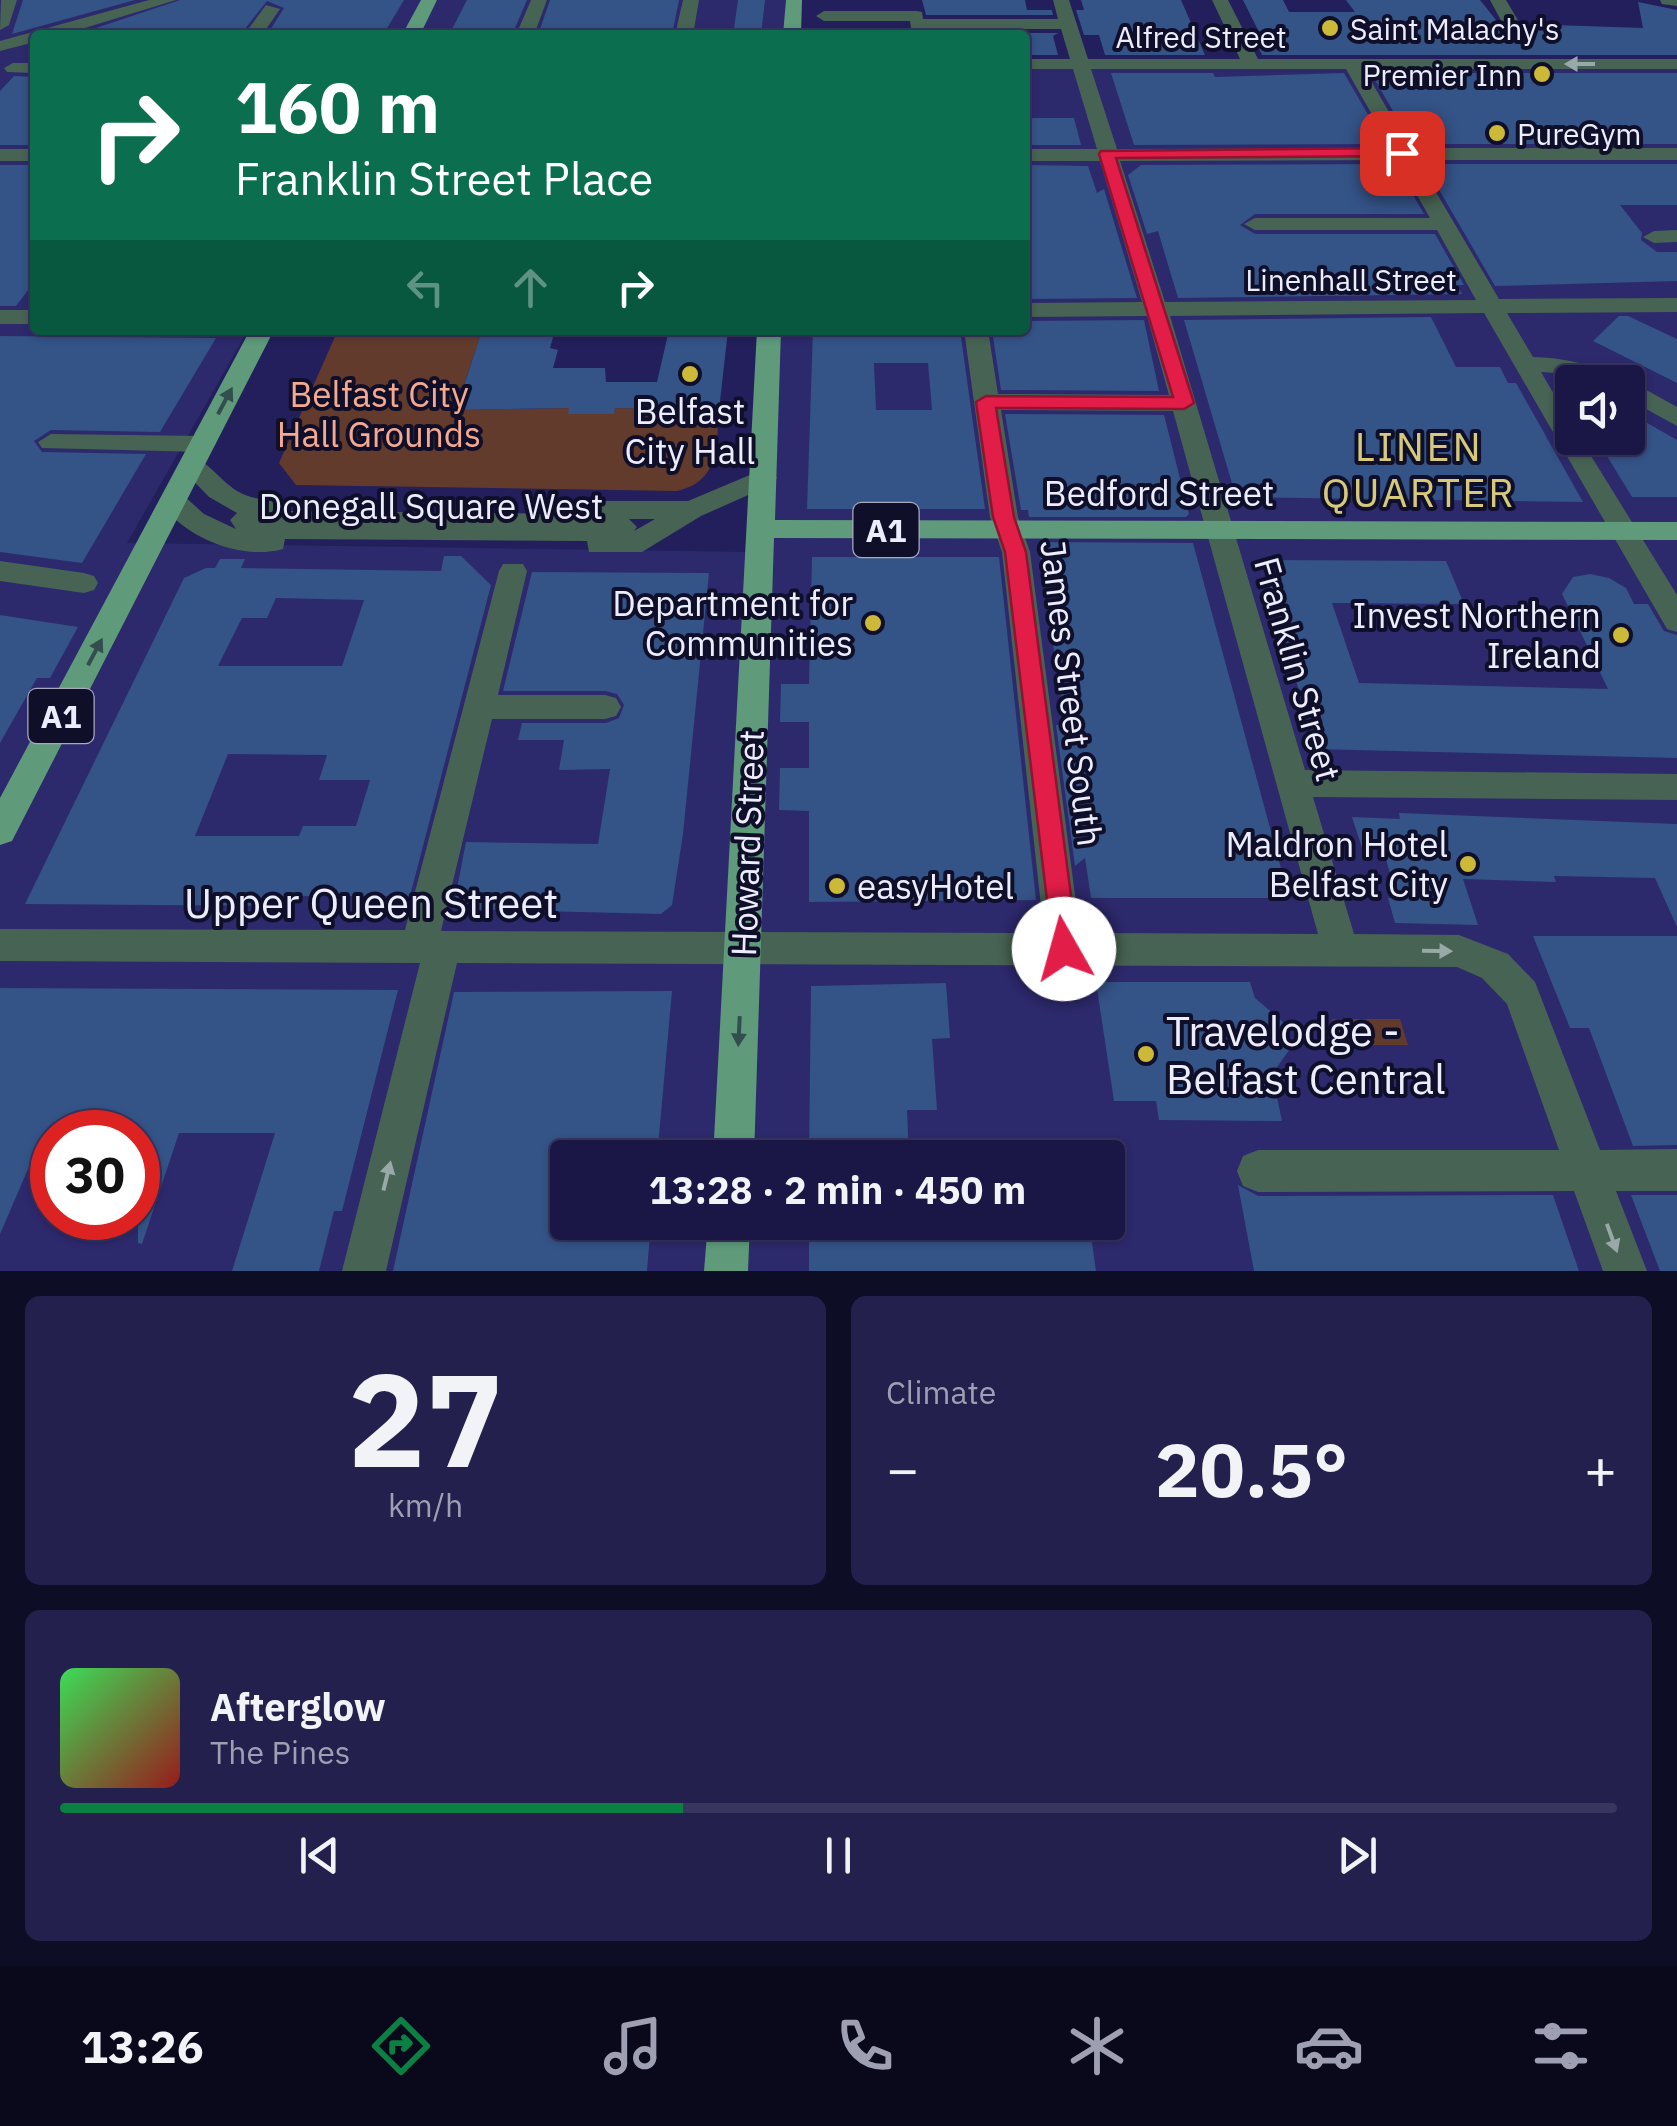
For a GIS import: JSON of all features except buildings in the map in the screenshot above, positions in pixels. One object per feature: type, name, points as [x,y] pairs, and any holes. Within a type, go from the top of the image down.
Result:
[{"type":"main road","points":[[413,30],[428,0]]},
{"type":"main road","points":[[792,30],[794,0]]},
{"type":"main road","name":"A1","points":[[0,831],[259,335]]},
{"type":"main road","name":"Howard Street","points":[[734,1140],[769,335]]},
{"type":"main road","name":"Bedford Street","points":[[761,529],[1677,530]]},
{"type":"main road","points":[[726,1271],[728,1240]]},
{"type":"street","points":[[0,25],[9,0]]},
{"type":"street","points":[[62,30],[168,0]]},
{"type":"street","points":[[527,30],[539,0]]},
{"type":"street","points":[[685,30],[691,0]]},
{"type":"street","name":"Franklin Street","points":[[1061,0],[1184,403],[1340,950]]},
{"type":"street","points":[[1220,0],[1252,64]]},
{"type":"street","points":[[1498,0],[1510,22]]},
{"type":"street","points":[[1668,0],[1677,1]]},
{"type":"street","points":[[257,30],[272,8]]},
{"type":"street","points":[[824,9],[1068,24]]},
{"type":"street","points":[[0,46],[30,38]]},
{"type":"street","name":"Alfred Street","points":[[1030,64],[1677,64]]},
{"type":"street","points":[[1352,64],[1677,621]]},
{"type":"street","points":[[4,68],[30,68]]},
{"type":"street","points":[[2,154],[30,154]]},
{"type":"street","points":[[1030,155],[1677,154]]},
{"type":"street","points":[[1255,224],[1444,224]]},
{"type":"street","points":[[1654,236],[1677,236]]},
{"type":"street","name":"Linenhall Street","points":[[1030,310],[1676,306]]},
{"type":"street","points":[[0,317],[30,317]]},
{"type":"street","name":"James Street South","points":[[977,335],[1004,517],[1012,531],[1064,949]]},
{"type":"street","points":[[1526,364],[1571,365]]},
{"type":"street","points":[[1645,400],[1677,418]]},
{"type":"street","points":[[986,402],[1184,403]]},
{"type":"street","points":[[51,442],[197,455]]},
{"type":"street","name":"Donegall Square West","points":[[197,455],[223,496],[262,510],[690,510]]},
{"type":"street","name":"Donegall Square West","points":[[173,501],[195,522],[239,542],[632,545],[690,510],[764,478]]},
{"type":"street","points":[[244,520],[594,524],[623,527],[610,532],[250,529],[244,520]]},
{"type":"street","points":[[364,1271],[479,707],[513,571]]},
{"type":"street","points":[[0,572],[84,583]]},
{"type":"street","points":[[479,707],[605,708]]},
{"type":"street","points":[[1293,782],[1677,787]]},
{"type":"street","name":"Upper Queen Street","points":[[0,944],[1459,952],[1478,956],[1511,979],[1522,994],[1625,1271]]},
{"type":"street","points":[[1258,1171],[1677,1170]]},
{"type":"shaded area","points":[[0,0],[787,0],[785,30],[30,30],[30,335],[245,335],[127,543],[751,552],[764,335],[1030,335],[1030,64],[1677,67],[1677,1271],[0,1271]]},
{"type":"green space","name":"Belfast City Hall Grounds","points":[[336,335],[480,335],[463,388],[457,388],[450,410],[569,408],[569,414],[614,413],[615,408],[719,410],[713,461],[708,471],[691,486],[677,491],[296,485],[279,463]]},
{"type":"green space","points":[[1332,1019],[1400,1019],[1408,1045],[1339,1045]]},
{"type":"place","name":"Saint Malachy's","points":[[1330,28]]},
{"type":"place","name":"Premier Inn","points":[[1542,74]]},
{"type":"place","name":"PureGym","points":[[1497,133]]},
{"type":"place","name":"Belfast City Hall","points":[[690,374]]},
{"type":"place","name":"Department for Communities","points":[[873,623]]},
{"type":"place","name":"Invest Northern Ireland","points":[[1621,635]]},
{"type":"place","name":"Maldron Hotel Belfast City","points":[[1468,864]]},
{"type":"place","name":"easyHotel","points":[[837,886]]},
{"type":"place","name":"Travelodge - Belfast Central","points":[[1146,1054]]},
{"type":"district","name":"LINEN QUARTER","points":[[1419,469]]},
{"type":"route","points":[[1064,949],[1016,552],[1012,531],[1004,517],[986,402],[1184,403],[1107,154],[1402,153]]}]
